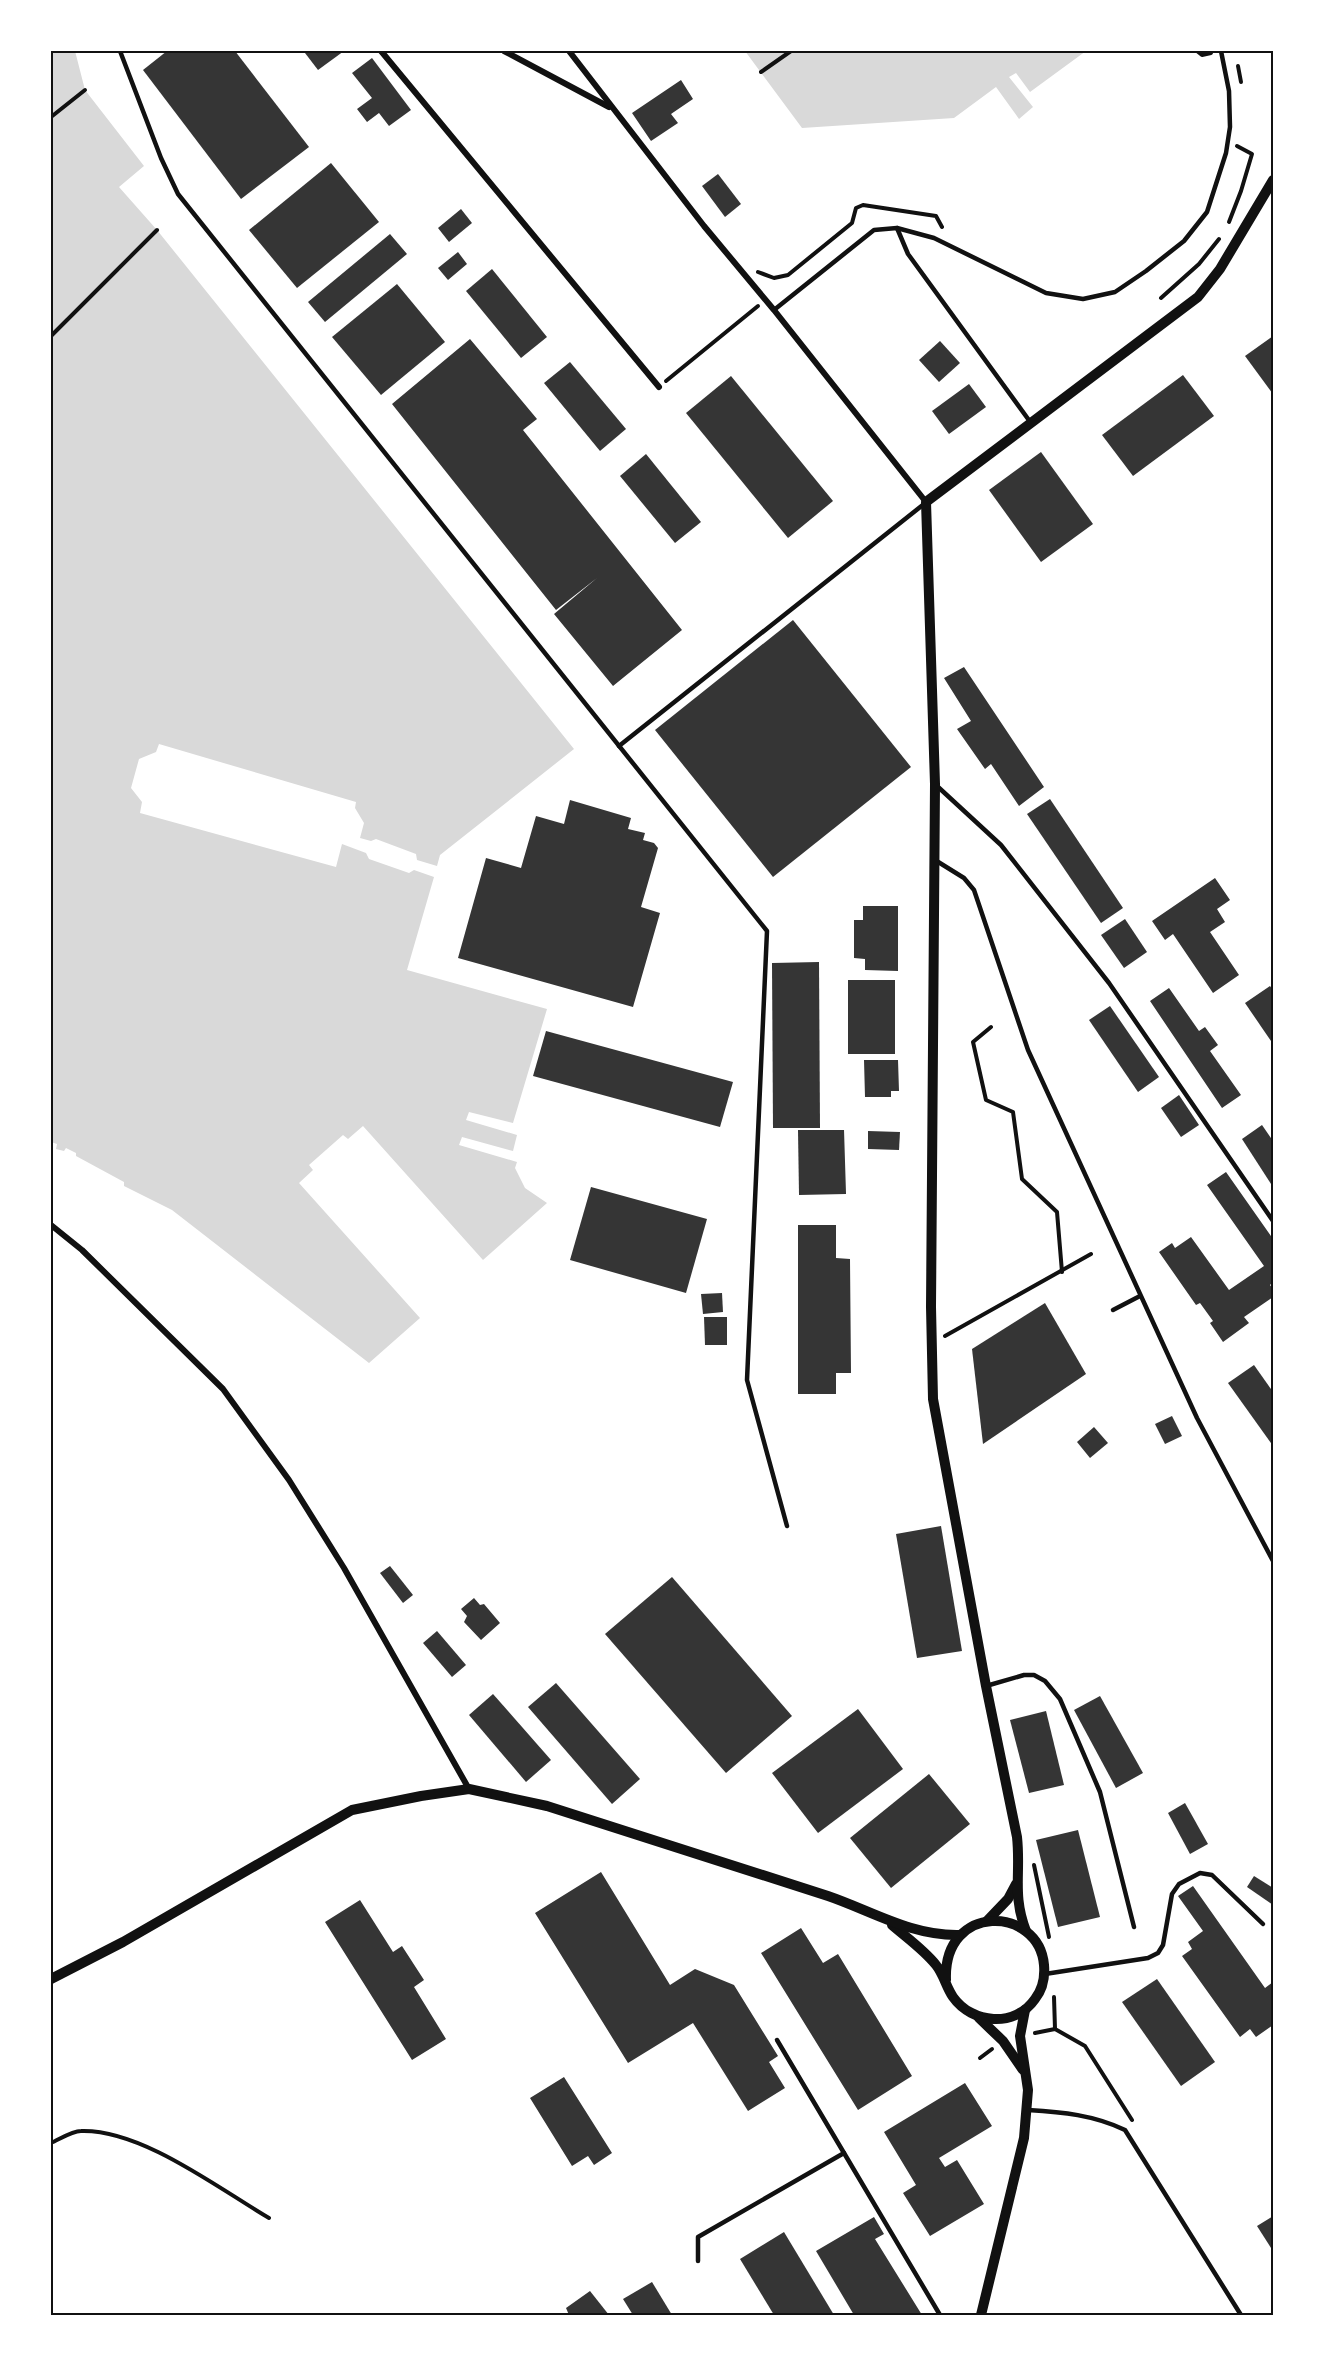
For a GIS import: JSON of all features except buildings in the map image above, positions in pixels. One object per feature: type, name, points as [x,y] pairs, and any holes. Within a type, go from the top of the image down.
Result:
[{"type":"street","points":[[381,51],[659,387]]},
{"type":"street","points":[[504,51],[612,108]]},
{"type":"street","points":[[569,51],[704,226],[766,300],[926,502],[936,860],[933,1399],[986,1686],[1017,1837],[1019,1857],[1017,1900],[1026,1931]]},
{"type":"street","points":[[926,502],[1198,297],[1220,269],[1273,180]]},
{"type":"street","points":[[51,1225],[82,1250],[223,1389],[289,1480],[344,1568],[469,1789]]},
{"type":"street","points":[[51,1978],[123,1942],[352,1810],[469,1789],[547,1806],[863,1908],[887,1921],[928,1956],[946,1980],[952,1995],[962,2008],[992,2029],[1025,2072]]},
{"type":"street","points":[[987,1921],[1008,1899],[1017,1881]]},
{"type":"street","points":[[887,1921],[939,1936],[959,1935]]},
{"type":"street","points":[[946,1980],[945,1964],[950,1949],[959,1935],[972,1926],[987,1921],[1014,1924],[1026,1931],[1037,1943],[1043,1958],[1045,1974],[1035,2000],[1025,2010],[1010,2018],[993,2020],[976,2016]]},
{"type":"street","points":[[981,2315],[1024,2138],[1028,2090],[1020,2036],[1025,2010]]},
{"type":"lane","points":[[120,51],[177,194],[767,931],[747,1380],[787,1526]]},
{"type":"lane","points":[[774,310],[874,230],[897,228],[934,238],[1046,293],[1083,299],[1116,292],[1146,272],[1184,241],[1208,212],[1224,163],[1230,127],[1229,91],[1221,51]]},
{"type":"lane","points":[[897,228],[908,254],[1031,423]]},
{"type":"lane","points":[[619,746],[926,502]]},
{"type":"lane","points":[[935,784],[1002,845],[1108,983],[1181,1085],[1273,1221]]},
{"type":"lane","points":[[936,860],[964,878],[974,890],[1028,1050],[1197,1418],[1273,1561]]},
{"type":"lane","points":[[1113,1310],[1140,1296]]},
{"type":"lane","points":[[986,1686],[1034,1675],[1045,1681],[1060,1699],[1100,1792],[1134,1927]]},
{"type":"lane","points":[[1045,1974],[1148,1958],[1158,1953],[1163,1945],[1172,1894],[1179,1884],[1200,1873],[1212,1875],[1263,1924]]},
{"type":"lane","points":[[777,2040],[940,2315]]},
{"type":"lane","points":[[1028,2110],[1085,2116],[1108,2122],[1125,2130],[1241,2315]]},
{"type":"lane","points":[[698,2261],[698,2237],[844,2153]]},
{"type":"path","points":[[761,72],[791,51]]},
{"type":"path","points":[[1197,51],[1202,55],[1211,52],[1213,63]]},
{"type":"path","points":[[51,117],[85,90]]},
{"type":"path","points":[[755,270],[774,278],[788,274],[852,223],[856,208],[863,205],[936,216],[939,225],[950,231]]},
{"type":"path","points":[[51,336],[157,230]]},
{"type":"path","points":[[659,387],[766,300]]},
{"type":"path","points":[[991,1027],[973,1042],[986,1100],[1013,1112],[1022,1179],[1057,1212],[1062,1272]]},
{"type":"path","points":[[932,1344],[1091,1254]]},
{"type":"path","points":[[1055,2030],[1085,2046],[1133,2121]]},
{"type":"path","points":[[51,2143],[79,2130],[121,2136],[160,2152],[269,2218]]},
{"type":"shaded area","points":[[51,51],[75,51],[85,90],[144,166],[119,187],[157,230],[574,749],[440,855],[437,866],[417,860],[416,854],[376,839],[371,841],[360,838],[364,823],[355,808],[356,802],[159,744],[156,752],[139,759],[131,788],[142,802],[140,813],[336,867],[342,844],[366,853],[369,859],[409,873],[414,870],[434,877],[407,970],[547,1009],[513,1123],[469,1112],[466,1120],[517,1135],[513,1151],[462,1137],[459,1145],[517,1162],[515,1168],[525,1188],[547,1203],[483,1260],[363,1126],[348,1139],[343,1135],[309,1165],[313,1170],[299,1183],[420,1318],[369,1363],[172,1210],[124,1186],[124,1182],[76,1156],[76,1153],[66,1148],[64,1151],[56,1149],[57,1144],[51,1142]]},
{"type":"shaded area","points":[[745,51],[1086,51],[1030,92],[1016,73],[1009,77],[1033,107],[1019,119],[996,87],[954,118],[802,128]]}]
